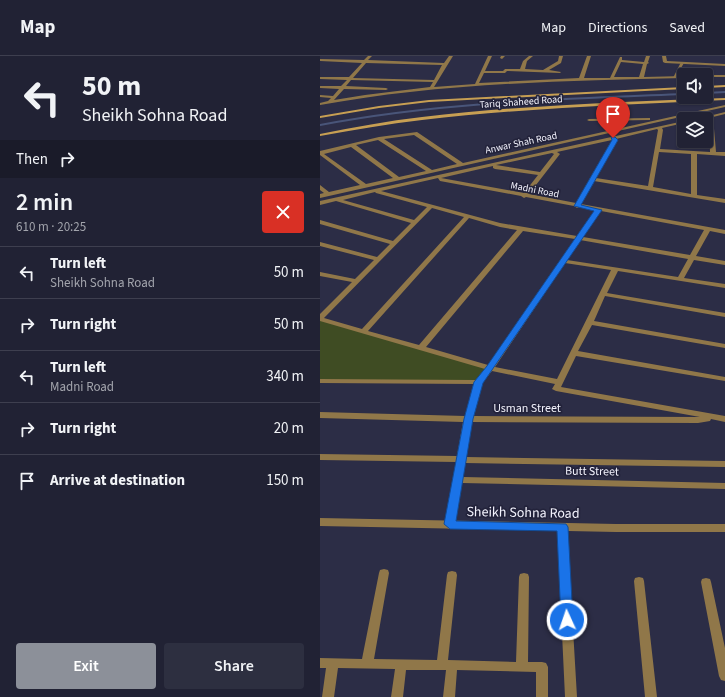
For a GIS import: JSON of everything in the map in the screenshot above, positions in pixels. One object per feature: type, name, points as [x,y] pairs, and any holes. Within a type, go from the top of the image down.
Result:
[{"type":"main road","points":[[713,87],[725,86]]},
{"type":"main road","name":"Tariq Shaheed Road","points":[[320,117],[379,107],[429,101],[677,88]]},
{"type":"main road","name":"Tariq Shaheed Road","points":[[320,135],[418,118],[557,107],[725,99]]},
{"type":"street","points":[[330,102],[370,56]]},
{"type":"street","points":[[431,89],[450,56]]},
{"type":"street","points":[[476,85],[490,56],[484,56]]},
{"type":"street","points":[[522,71],[525,61],[531,56]]},
{"type":"street","points":[[545,72],[560,62],[561,56]]},
{"type":"street","points":[[581,80],[589,56]]},
{"type":"street","points":[[611,79],[622,56]]},
{"type":"street","points":[[641,78],[647,64],[648,56]]},
{"type":"street","points":[[664,56],[666,62],[725,65]]},
{"type":"street","points":[[320,60],[445,64]]},
{"type":"street","points":[[619,61],[647,64]]},
{"type":"street","points":[[482,72],[559,72]]},
{"type":"street","points":[[713,76],[725,76]]},
{"type":"street","points":[[320,87],[413,90],[534,82],[674,77]]},
{"type":"street","points":[[320,78],[435,81]]},
{"type":"street","points":[[503,79],[534,80],[534,82]]},
{"type":"street","points":[[320,104],[413,90]]},
{"type":"street","points":[[320,96],[334,97]]},
{"type":"street","name":"Anwar Shah Road","points":[[320,196],[725,106]]},
{"type":"street","points":[[713,116],[725,114]]},
{"type":"street","points":[[589,120],[662,120]]},
{"type":"street","name":"Anwar Shah Road","points":[[320,203],[438,178],[677,124]]},
{"type":"street","points":[[650,188],[658,150],[660,130],[658,128]]},
{"type":"street","points":[[320,153],[379,138],[415,133],[461,164]]},
{"type":"street","points":[[379,138],[430,171]]},
{"type":"street","points":[[577,206],[594,179],[615,140],[613,138]]},
{"type":"street","points":[[352,145],[397,178]]},
{"type":"street","points":[[713,148],[713,153]]},
{"type":"street","points":[[658,150],[725,154]]},
{"type":"street","points":[[524,196],[557,154],[554,152]]},
{"type":"street","points":[[694,152],[694,196]]},
{"type":"street","points":[[320,153],[365,186]]},
{"type":"street","points":[[483,159],[491,166],[541,174]]},
{"type":"street","name":"Madni Road","points":[[438,178],[598,210],[725,232]]},
{"type":"street","points":[[594,179],[725,201]]},
{"type":"street","points":[[320,187],[328,194]]},
{"type":"street","points":[[376,191],[430,207],[522,229],[725,263]]},
{"type":"street","points":[[337,200],[414,222]]},
{"type":"street","points":[[430,207],[320,319],[490,368],[559,382]]},
{"type":"street","points":[[450,524],[468,419],[479,382],[598,210]]},
{"type":"street","points":[[364,332],[468,216]]},
{"type":"street","points":[[320,222],[394,243]]},
{"type":"street","points":[[421,348],[522,229]]},
{"type":"street","points":[[680,279],[708,229]]},
{"type":"street","points":[[320,244],[378,259]]},
{"type":"street","points":[[563,262],[725,286]]},
{"type":"street","points":[[615,270],[556,389],[725,420]]},
{"type":"street","points":[[320,274],[357,281]]},
{"type":"street","points":[[603,294],[725,315]]},
{"type":"street","points":[[589,322],[725,346]]},
{"type":"street","points":[[574,353],[725,379]]},
{"type":"street","points":[[320,381],[479,382]]},
{"type":"street","name":"Usman Street","points":[[320,415],[468,419],[698,420],[707,419],[708,416]]},
{"type":"street","points":[[320,457],[725,464]]},
{"type":"street","name":"Butt Street","points":[[458,480],[725,486]]},
{"type":"street","name":"Sheikh Sohna Road","points":[[320,522],[562,527],[725,528]]},
{"type":"street","points":[[562,527],[571,697]]},
{"type":"street","points":[[367,664],[384,573]]},
{"type":"street","points":[[449,697],[447,665],[452,575]]},
{"type":"street","points":[[522,667],[524,577]]},
{"type":"street","points":[[639,581],[651,697]]},
{"type":"street","points":[[706,582],[725,676]]},
{"type":"street","points":[[320,663],[542,667],[542,697]]},
{"type":"street","points":[[328,697],[332,663]]},
{"type":"street","points":[[397,697],[401,664]]},
{"type":"lane","points":[[674,77],[682,63]]},
{"type":"green space","points":[[320,319],[490,368],[479,382],[320,381]]},
{"type":"waterway","points":[[713,93],[725,92]]},
{"type":"waterway","points":[[320,125],[365,117],[456,106],[677,94]]},
{"type":"route","points":[[567,620],[562,527],[450,524],[468,419],[479,382],[598,210],[577,206],[594,179],[615,140],[613,138]]}]
